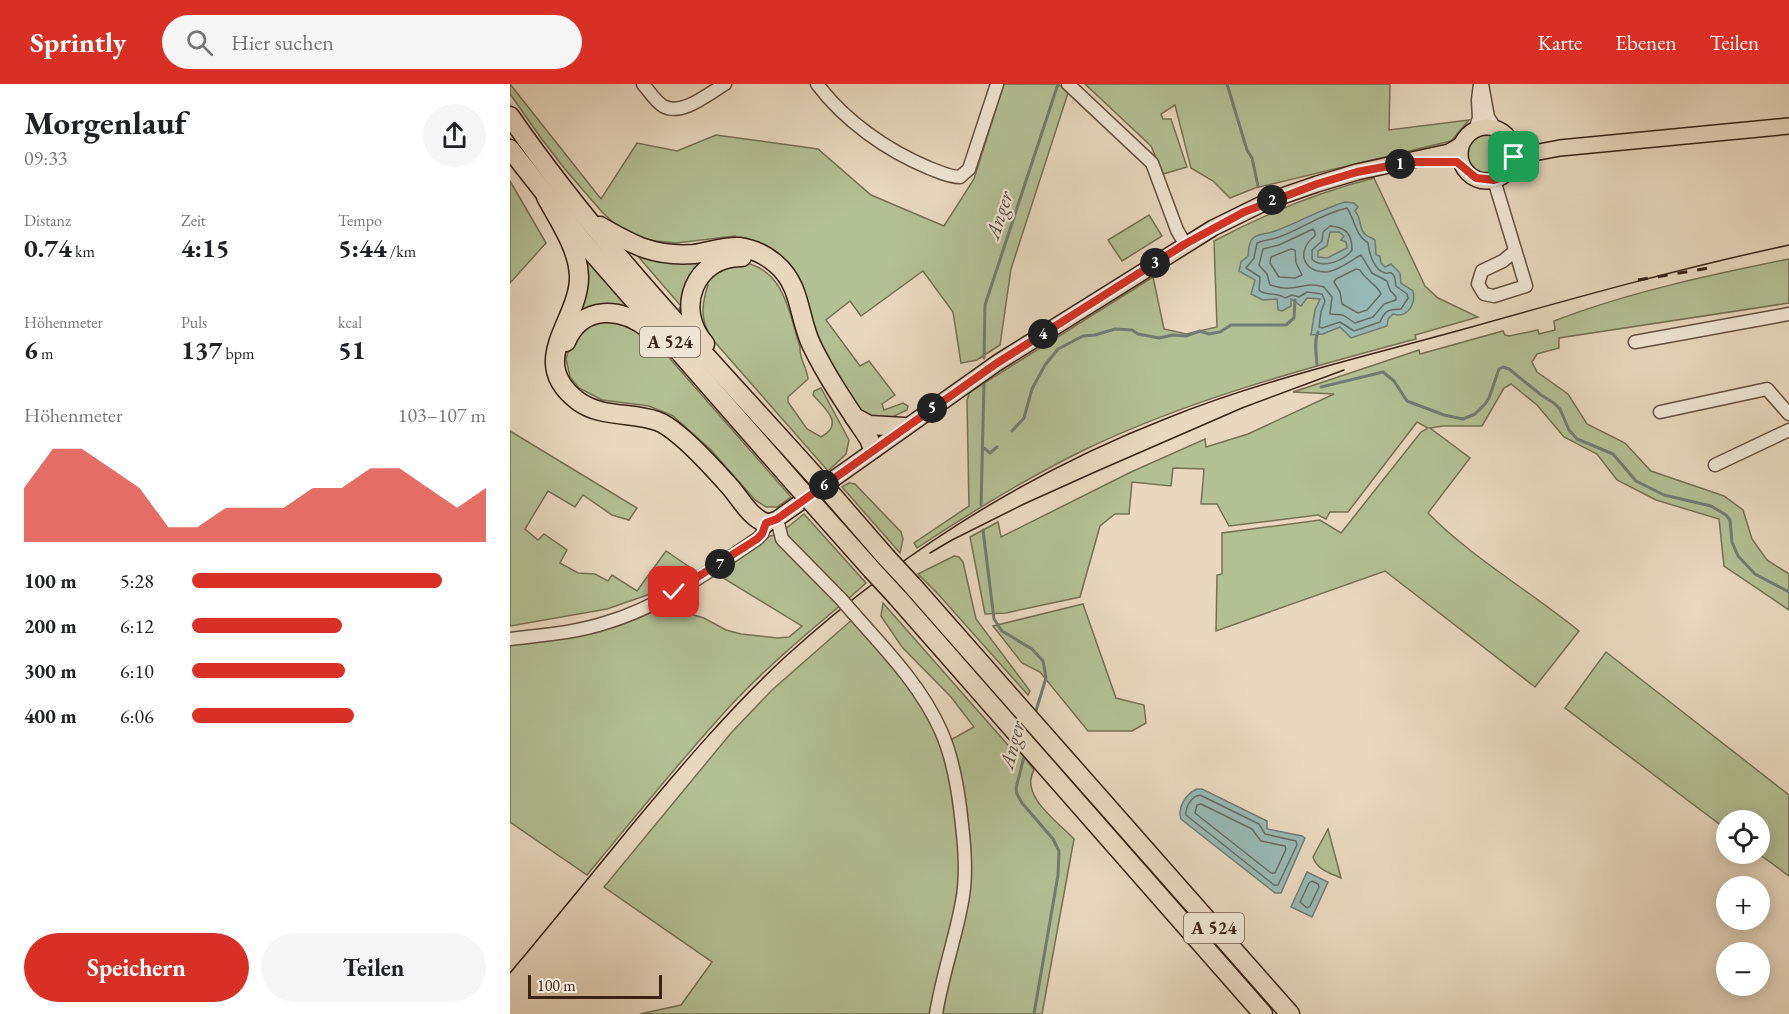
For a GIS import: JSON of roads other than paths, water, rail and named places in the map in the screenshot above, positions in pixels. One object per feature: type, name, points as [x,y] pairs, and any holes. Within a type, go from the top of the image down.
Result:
[{"type":"highway","points":[[510,116],[538,157],[588,219],[637,248],[673,254],[696,254],[738,247],[757,251],[784,270],[795,286],[810,343],[833,387],[854,417],[869,452]]},
{"type":"highway","points":[[510,149],[546,197],[572,247],[579,274],[576,298],[555,352],[560,379],[567,391],[579,402],[591,408],[646,418],[669,427],[721,477],[755,517],[771,521]]},
{"type":"highway","name":"A 524","points":[[546,197],[680,354],[1263,1014]]},
{"type":"highway","name":"A 524","points":[[588,219],[693,342],[833,496],[1290,1014]]},
{"type":"highway","points":[[729,380],[721,363],[702,340],[694,324],[690,297],[699,278],[712,265],[730,257],[748,257],[764,264],[778,275],[787,292],[804,344],[869,452]]},
{"type":"highway","points":[[680,354],[642,323],[626,315],[614,313],[593,315],[575,327],[568,336],[563,354],[567,375],[572,386],[582,395],[607,406],[647,410],[673,421],[726,472],[771,521]]},
{"type":"highway","points":[[854,417],[869,425],[904,427]]},
{"type":"highway","points":[[1204,948],[1251,1014]]},
{"type":"main road","points":[[1410,162],[1457,162],[1476,178],[1494,180],[1505,174],[1523,155],[1560,148],[1789,126]]},
{"type":"main road","points":[[771,521],[997,363],[1185,244],[1233,217],[1268,201],[1357,172],[1449,152],[1461,145],[1474,130],[1484,127],[1495,128],[1511,141],[1514,151],[1512,164]]},
{"type":"main road","points":[[1511,141],[1523,146],[1540,144],[1560,148]]},
{"type":"main road","points":[[1461,145],[1460,155],[1463,166]]},
{"type":"street","points":[[643,84],[657,102],[673,109],[689,105],[725,84]]},
{"type":"street","points":[[817,84],[843,113],[864,131],[908,159],[951,177],[960,177],[969,169],[997,84]]},
{"type":"street","points":[[1068,84],[1152,163],[1177,230],[1185,244]]},
{"type":"street","points":[[1481,84],[1488,117],[1495,128]]},
{"type":"street","points":[[1474,130],[1479,118],[1478,100],[1481,84]]},
{"type":"street","points":[[1494,180],[1515,251]]},
{"type":"street","points":[[1635,342],[1789,314]]},
{"type":"street","points":[[1660,412],[1767,389],[1789,414]]},
{"type":"street","points":[[1715,465],[1789,430]]},
{"type":"street","points":[[510,639],[598,625],[643,609],[666,597],[757,539],[771,521],[782,539],[841,599],[899,666],[924,701],[941,731],[954,775],[963,831],[964,881],[962,901],[939,992],[936,1014]]},
{"type":"water","points":[[1345,202],[1354,203],[1358,207],[1355,211],[1362,230],[1375,240],[1376,255],[1380,256],[1381,263],[1385,267],[1391,264],[1400,273],[1401,283],[1413,291],[1414,296],[1410,309],[1403,314],[1393,314],[1388,319],[1387,326],[1351,338],[1340,327],[1323,334],[1311,335],[1315,310],[1320,299],[1307,298],[1301,306],[1291,299],[1291,306],[1282,311],[1278,310],[1277,299],[1263,300],[1251,294],[1255,280],[1239,271],[1241,262],[1248,256],[1249,244],[1253,238]],"holes":[[[1330,232],[1339,232],[1344,236],[1341,240],[1346,242],[1347,248],[1327,258],[1318,257],[1318,251],[1327,246]]]},
{"type":"water","points":[[1197,789],[1202,789],[1267,821],[1267,829],[1305,838],[1281,893],[1275,893],[1181,819],[1180,810],[1183,801]]},
{"type":"water","points":[[1307,872],[1328,882],[1312,917],[1291,907]]},
{"type":"waterway","name":"Anger","points":[[984,358],[985,305],[1058,84]]},
{"type":"waterway","points":[[1227,84],[1247,150],[1252,158],[1258,186]]},
{"type":"waterway","points":[[1012,431],[1024,418],[1032,389],[1045,365],[1058,349],[1083,336],[1115,329],[1132,330],[1138,334],[1159,338],[1173,335],[1186,336],[1200,331],[1209,334],[1220,332],[1231,325],[1286,325],[1294,318],[1295,300]]},
{"type":"waterway","points":[[1317,364],[1318,332]]},
{"type":"waterway","points":[[1321,387],[1383,372],[1394,381],[1407,401],[1444,415],[1463,419],[1475,414],[1485,404],[1499,369],[1503,367],[1509,369],[1560,409],[1569,430],[1577,439],[1613,454],[1636,481],[1664,495],[1711,506],[1726,515],[1730,520],[1732,542],[1738,556],[1755,574],[1789,592]]},
{"type":"waterway","name":"Anger","points":[[981,505],[984,384]]},
{"type":"waterway","points":[[984,448],[990,453],[997,447]]},
{"type":"waterway","name":"Anger","points":[[983,530],[994,619],[1002,631],[1032,649],[1043,661],[1046,678],[1035,714]]},
{"type":"waterway","name":"Anger","points":[[1025,753],[1016,788],[1017,794],[1053,839],[1059,851],[1058,875],[1034,1014]]},
{"type":"tram line","points":[[510,973],[668,782],[764,677],[827,620],[872,585],[917,552],[1013,492],[1113,441],[1236,393],[1622,285],[1789,245]]},
{"type":"tram line","points":[[930,553],[1024,504],[1095,472],[1242,408],[1344,370]]},
{"type":"railway","points":[[1638,280],[1715,267]]}]
